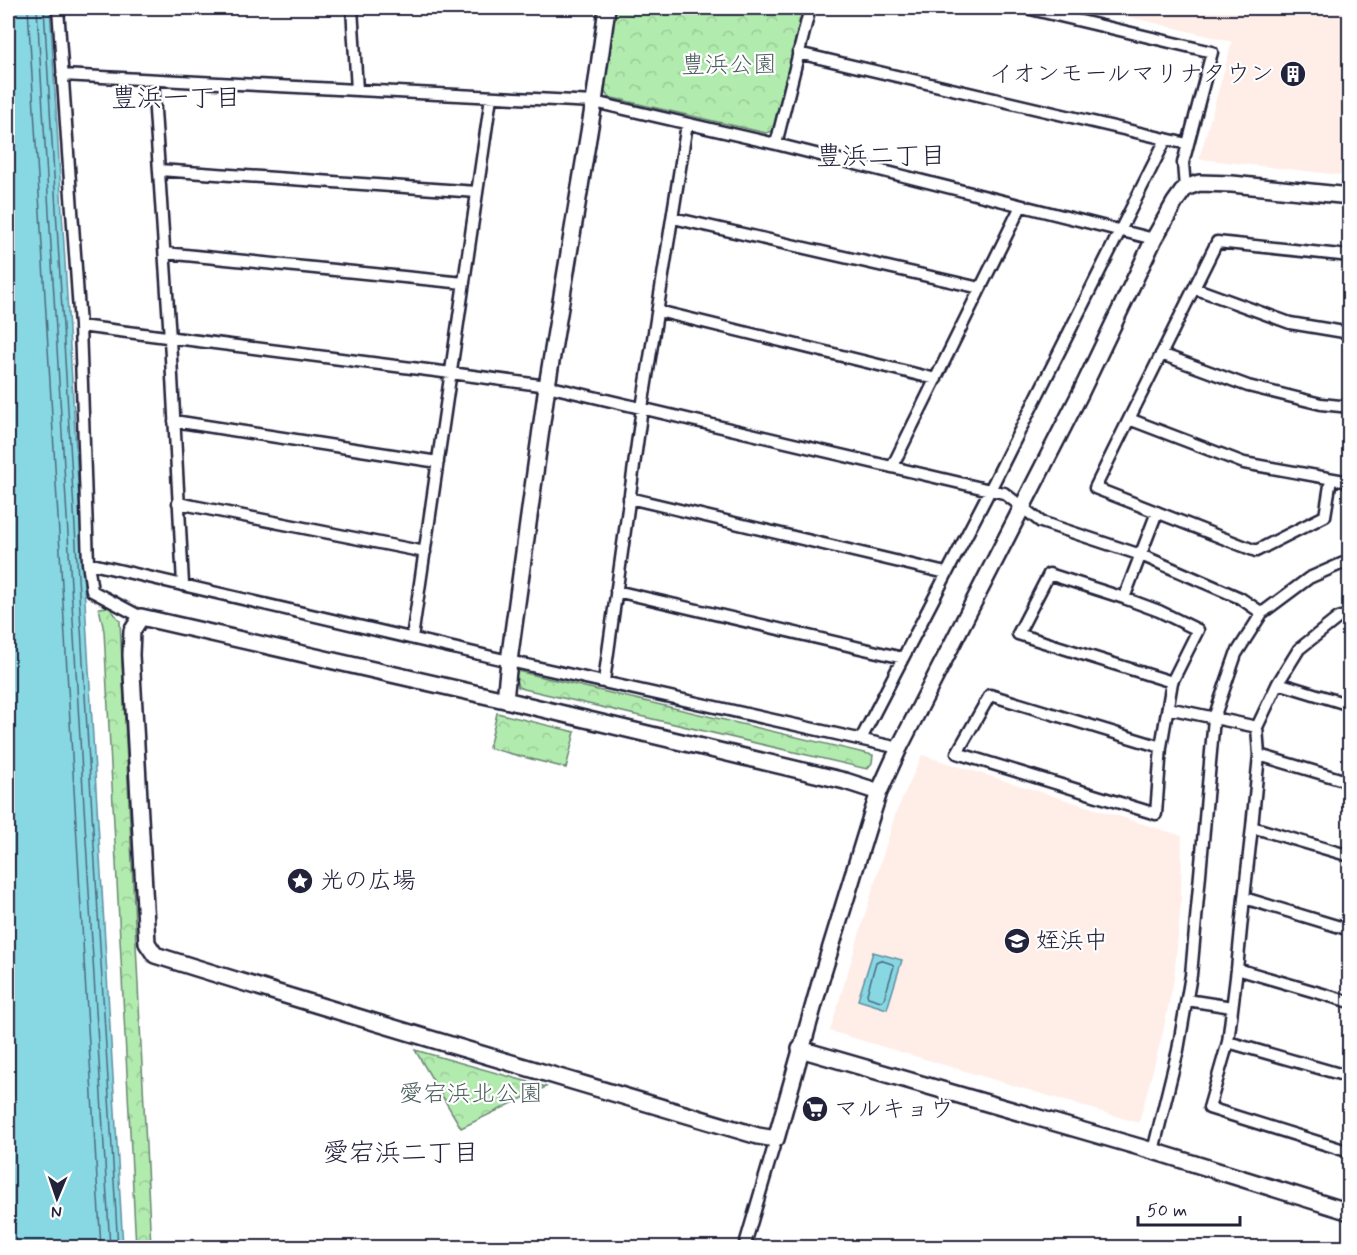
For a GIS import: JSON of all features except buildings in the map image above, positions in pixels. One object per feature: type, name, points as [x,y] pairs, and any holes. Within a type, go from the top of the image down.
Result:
[{"type":"street","points":[[58,8],[80,326],[88,562],[92,591],[141,617],[505,700],[845,781],[879,792]]},
{"type":"street","points":[[352,8],[357,90]]},
{"type":"street","points":[[505,700],[547,386],[594,102],[607,8],[600,8]]},
{"type":"street","points":[[776,144],[810,8]]},
{"type":"street","points":[[1030,8],[1212,52],[1182,163],[1185,188]]},
{"type":"street","points":[[798,53],[1187,144]]},
{"type":"street","points":[[62,75],[594,102],[776,144],[1154,239]]},
{"type":"street","points":[[153,80],[183,584]]},
{"type":"street","points":[[412,638],[490,97]]},
{"type":"street","points":[[604,681],[642,408],[687,124]]},
{"type":"street","points":[[861,740],[990,490],[1166,139]]},
{"type":"street","points":[[159,170],[477,192]]},
{"type":"street","points":[[744,1248],[776,1139],[888,789],[1026,510],[1154,239],[1175,202],[1185,188],[1199,183],[1232,184],[1350,196]]},
{"type":"street","points":[[805,1050],[822,976],[879,792],[899,748],[1074,420],[1184,205],[1192,195],[1203,190],[1249,192],[1350,203]]},
{"type":"street","points":[[892,467],[1021,206]]},
{"type":"street","points":[[673,218],[980,288]]},
{"type":"street","points":[[1332,479],[1325,516],[1256,551],[1095,488],[1217,242],[1350,256]]},
{"type":"street","points":[[165,253],[464,283]]},
{"type":"street","points":[[1194,288],[1290,323],[1350,333]]},
{"type":"street","points":[[658,311],[936,379]]},
{"type":"street","points":[[80,326],[547,386],[1004,493],[1041,522],[1141,555],[1240,598],[1262,613]]},
{"type":"street","points":[[1161,354],[1248,386],[1321,404],[1350,406]]},
{"type":"street","points":[[1129,419],[1244,463],[1350,482]]},
{"type":"street","points":[[174,421],[438,462]]},
{"type":"street","points":[[629,498],[946,573]]},
{"type":"street","points":[[178,502],[425,552]]},
{"type":"street","points":[[1124,598],[1157,512]]},
{"type":"street","points":[[1152,1151],[1178,1050],[1191,975],[1214,718],[1236,654],[1262,613],[1309,578],[1350,560]]},
{"type":"street","points":[[88,562],[509,661],[899,748]]},
{"type":"street","points":[[1161,747],[990,695],[957,753],[1156,814],[1161,747],[1172,682],[1198,630],[1159,611],[1049,574],[1018,634],[1172,682]]},
{"type":"street","points":[[616,591],[903,658]]},
{"type":"street","points":[[1350,614],[1338,618],[1299,649],[1278,683],[1257,727],[1259,755],[1228,1042],[1209,1108],[1350,1152]]},
{"type":"street","points":[[141,617],[132,631],[131,655],[147,943],[155,955],[451,1046],[758,1136],[776,1139]]},
{"type":"street","points":[[1278,683],[1350,705]]},
{"type":"street","points":[[1168,708],[1257,727]]},
{"type":"street","points":[[1259,755],[1350,782]]},
{"type":"street","points":[[1252,827],[1350,856]]},
{"type":"street","points":[[1244,898],[1350,930]]},
{"type":"street","points":[[1237,969],[1350,1002]]},
{"type":"street","points":[[1187,1000],[1232,1007]]},
{"type":"street","points":[[1228,1042],[1350,1077]]},
{"type":"street","points":[[805,1050],[1152,1151],[1350,1212]]},
{"type":"shaded area","name":"イオンモールマリナタウン","points":[[1093,8],[1349,8],[1349,176],[1199,159],[1232,42]]},
{"type":"shaded area","name":"姪浜中","points":[[922,755],[1182,836],[1181,904],[1174,979],[1163,1032],[1139,1123],[830,1031],[895,815]]},
{"type":"green space","name":"豊浜公園","points":[[615,8],[803,8],[773,131],[766,133],[608,97],[603,89]]},
{"type":"green space","points":[[109,607],[120,621],[151,1247],[136,1247],[104,631],[99,608]]},
{"type":"green space","points":[[517,671],[873,755],[872,763],[867,769],[524,689],[518,687],[515,676]]},
{"type":"green space","points":[[497,713],[575,732],[566,768],[489,748]]},
{"type":"green space","name":"愛宕浜北公園","points":[[415,1050],[546,1087],[461,1128]]},
{"type":"water","points":[[8,8],[50,8],[123,1247],[8,1247]]},
{"type":"water","points":[[873,952],[902,960],[887,1009],[858,1000]]},
{"type":"place","name":"イオンモールマリナタウン","points":[[1293,74]]},
{"type":"place","name":"光の広場","points":[[300,881]]},
{"type":"place","name":"姪浜中","points":[[1017,941]]},
{"type":"place","name":"マルキョウ","points":[[815,1109]]},
{"type":"district","name":"豊浜一丁目","points":[[176,99]]},
{"type":"district","name":"豊浜二丁目","points":[[881,157]]},
{"type":"district","name":"愛宕浜二丁目","points":[[401,1154]]}]
